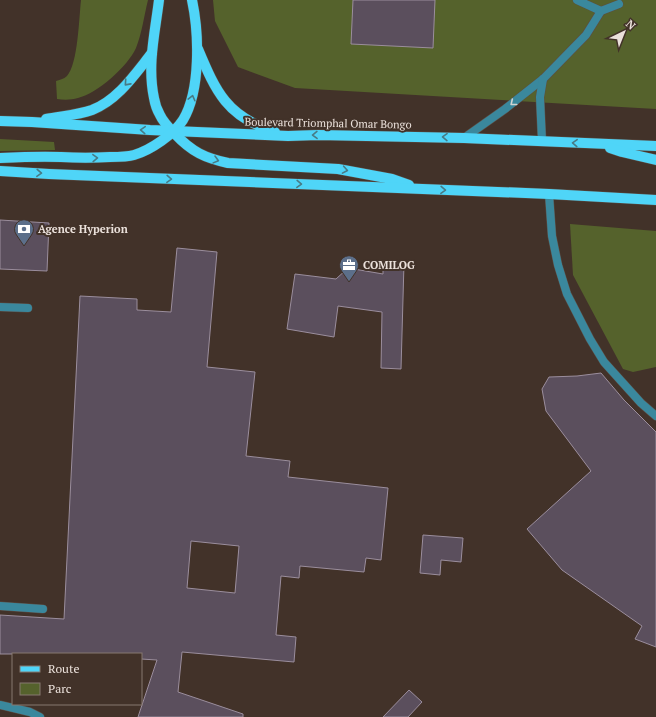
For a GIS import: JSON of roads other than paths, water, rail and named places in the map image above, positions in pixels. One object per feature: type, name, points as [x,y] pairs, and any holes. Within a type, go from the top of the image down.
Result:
[{"type":"main road","points":[[159,0],[152,53],[151,75],[156,106],[160,116],[184,143],[198,153],[214,160],[228,163],[338,169],[392,180],[421,189]]},
{"type":"main road","points":[[0,158],[116,157],[134,155],[160,143],[182,120],[190,105],[197,64],[196,22],[192,0]]},
{"type":"main road","points":[[196,44],[213,83],[220,95],[234,112],[265,129],[288,136]]},
{"type":"main road","points":[[32,122],[98,107],[111,99],[125,86],[152,53]]},
{"type":"main road","name":"Boulevard Triomphal Omar Bongo","points":[[0,121],[288,136],[318,135],[464,138],[656,146]]},
{"type":"main road","points":[[597,144],[656,160]]},
{"type":"main road","points":[[0,171],[549,194],[656,200]]},
{"type":"street","points":[[577,0],[601,11]]},
{"type":"street","points":[[464,138],[505,109],[543,79],[586,35],[601,11],[619,4]]},
{"type":"street","points":[[542,141],[540,97],[543,79]]},
{"type":"street","points":[[549,194],[552,236],[558,264],[567,294],[590,339],[604,362],[656,416]]},
{"type":"street","points":[[0,307],[28,308]]},
{"type":"street","points":[[0,606],[43,609]]},
{"type":"street","points":[[0,705],[30,712],[40,717]]},
{"type":"place","name":"Agence Hyperion","points":[[24,246]]},
{"type":"place","name":"COMILOG","points":[[349,282]]}]
